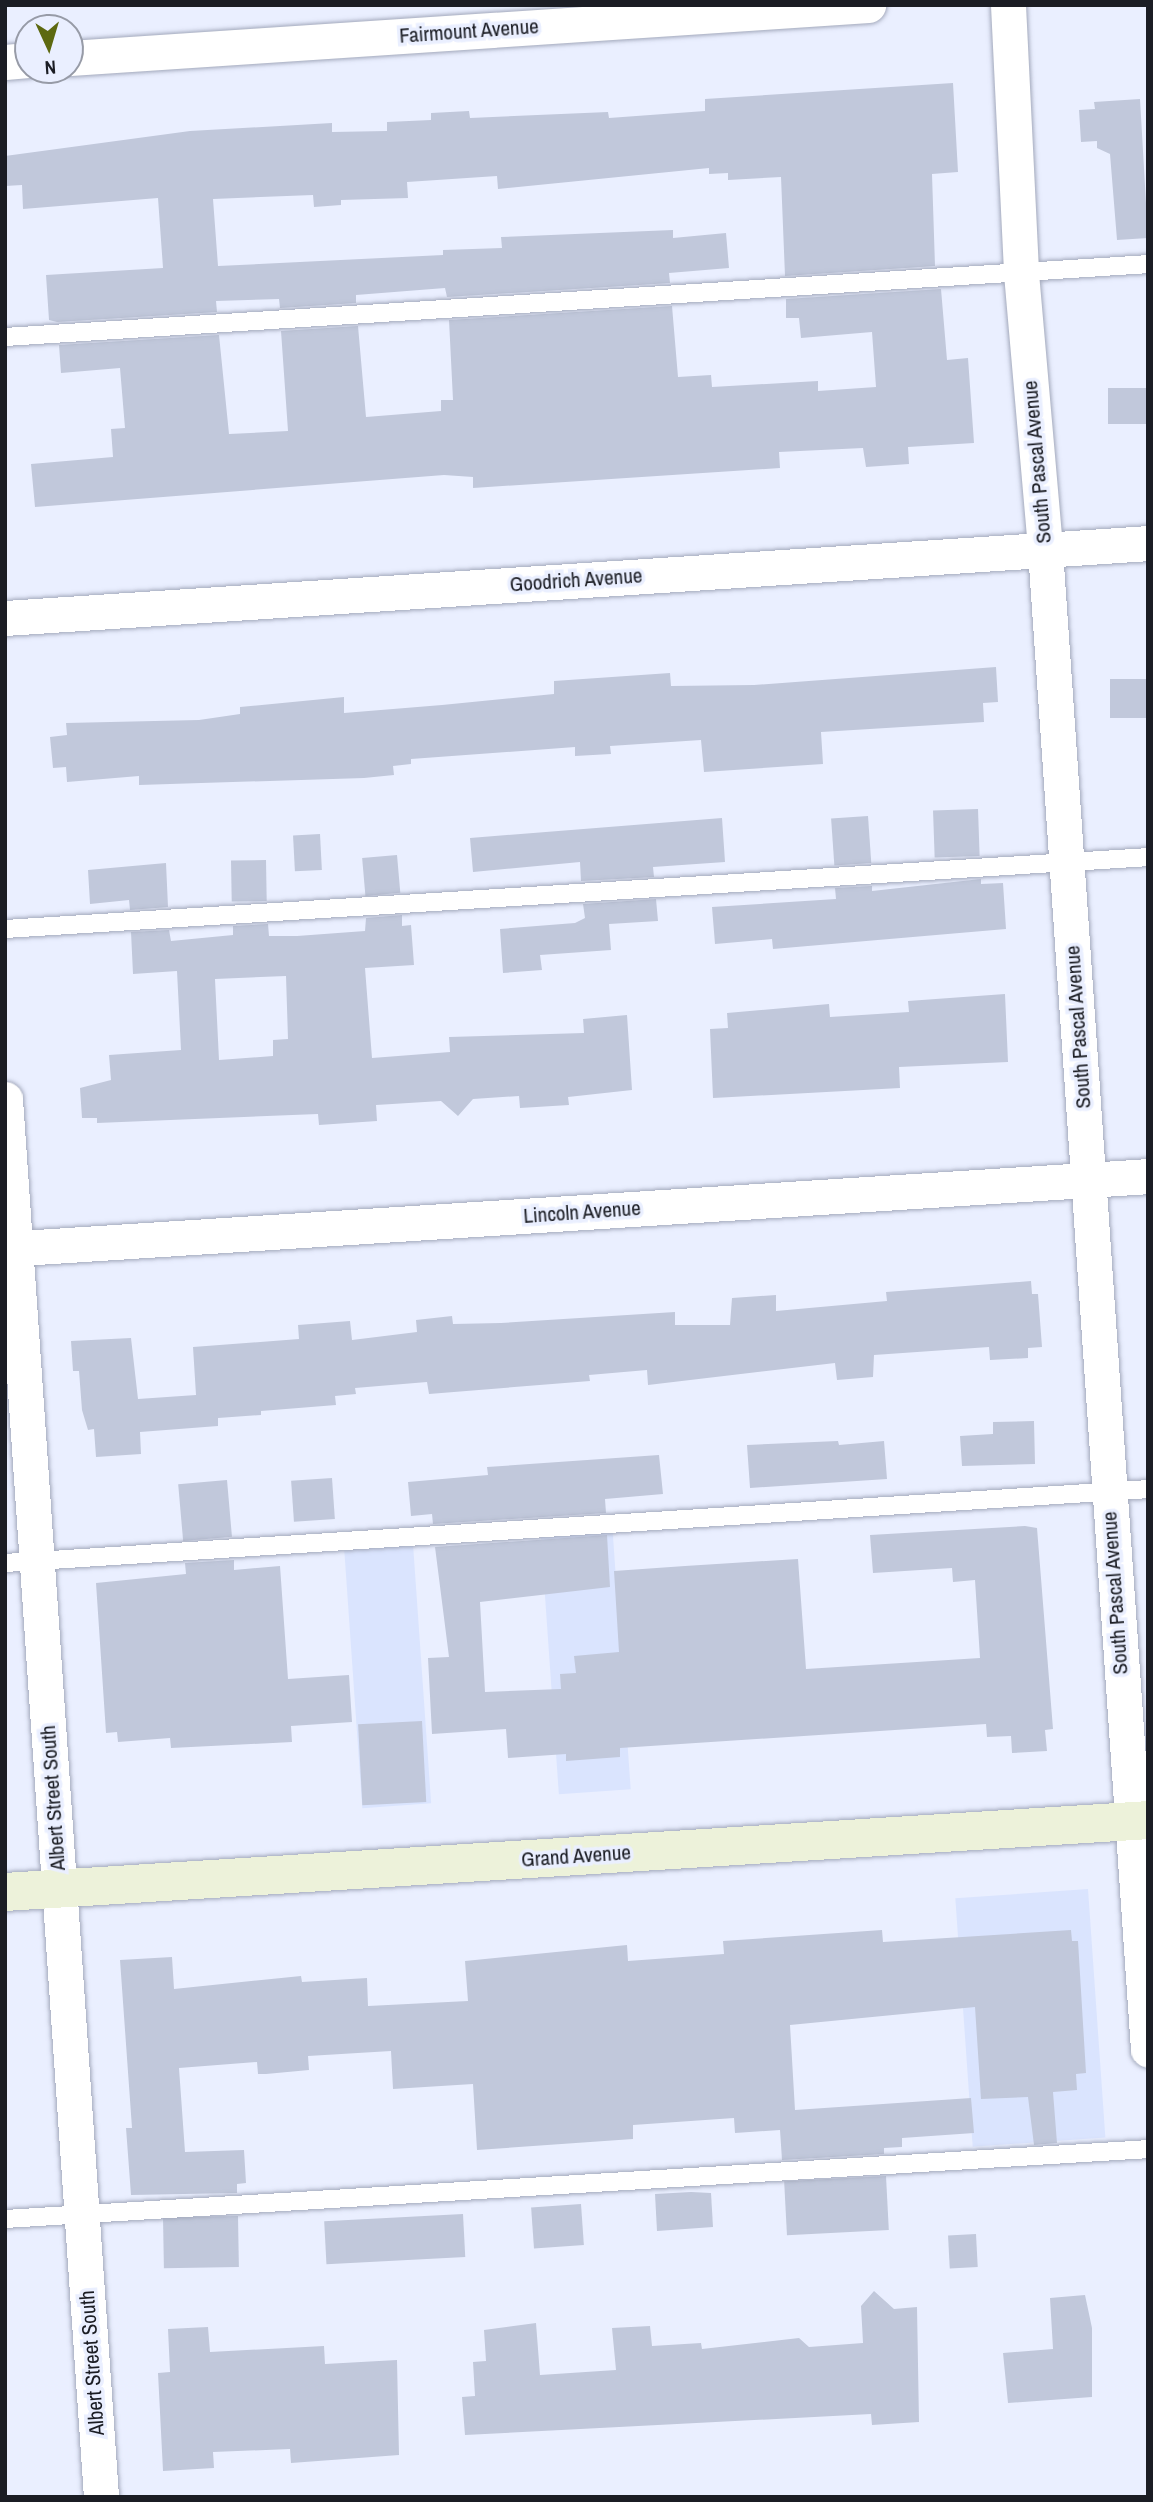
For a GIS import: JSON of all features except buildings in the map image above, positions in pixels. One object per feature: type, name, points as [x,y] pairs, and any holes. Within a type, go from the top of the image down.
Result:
[{"type":"main road","name":"Grand Avenue","points":[[5,1892],[1140,1821]]},
{"type":"street","name":"Fairmount Avenue","points":[[84,57],[867,5]]},
{"type":"street","name":"South Pascal Avenue","points":[[1008,5],[1021,273],[1045,550],[1108,1491],[1140,1821],[1148,2049]]},
{"type":"street","name":"Goodrich Avenue","points":[[5,618],[1148,543]]},
{"type":"street","name":"Albert Street South","points":[[5,1099],[21,1562],[59,1889],[101,2497]]},
{"type":"street","name":"Lincoln Avenue","points":[[10,1249],[1148,1176]]},
{"type":"lane","points":[[5,337],[1148,264]]},
{"type":"lane","points":[[5,929],[1148,857]]},
{"type":"lane","points":[[21,1562],[1148,1489]]},
{"type":"lane","points":[[5,2219],[1148,2149]]},
{"type":"shaded area","points":[[612,1522],[631,1789],[559,1794],[540,1527]]},
{"type":"shaded area","points":[[413,1544],[431,1803],[362,1808],[344,1549]]},
{"type":"shaded area","points":[[1088,1889],[1105,2137],[973,2147],[955,1898]]}]
